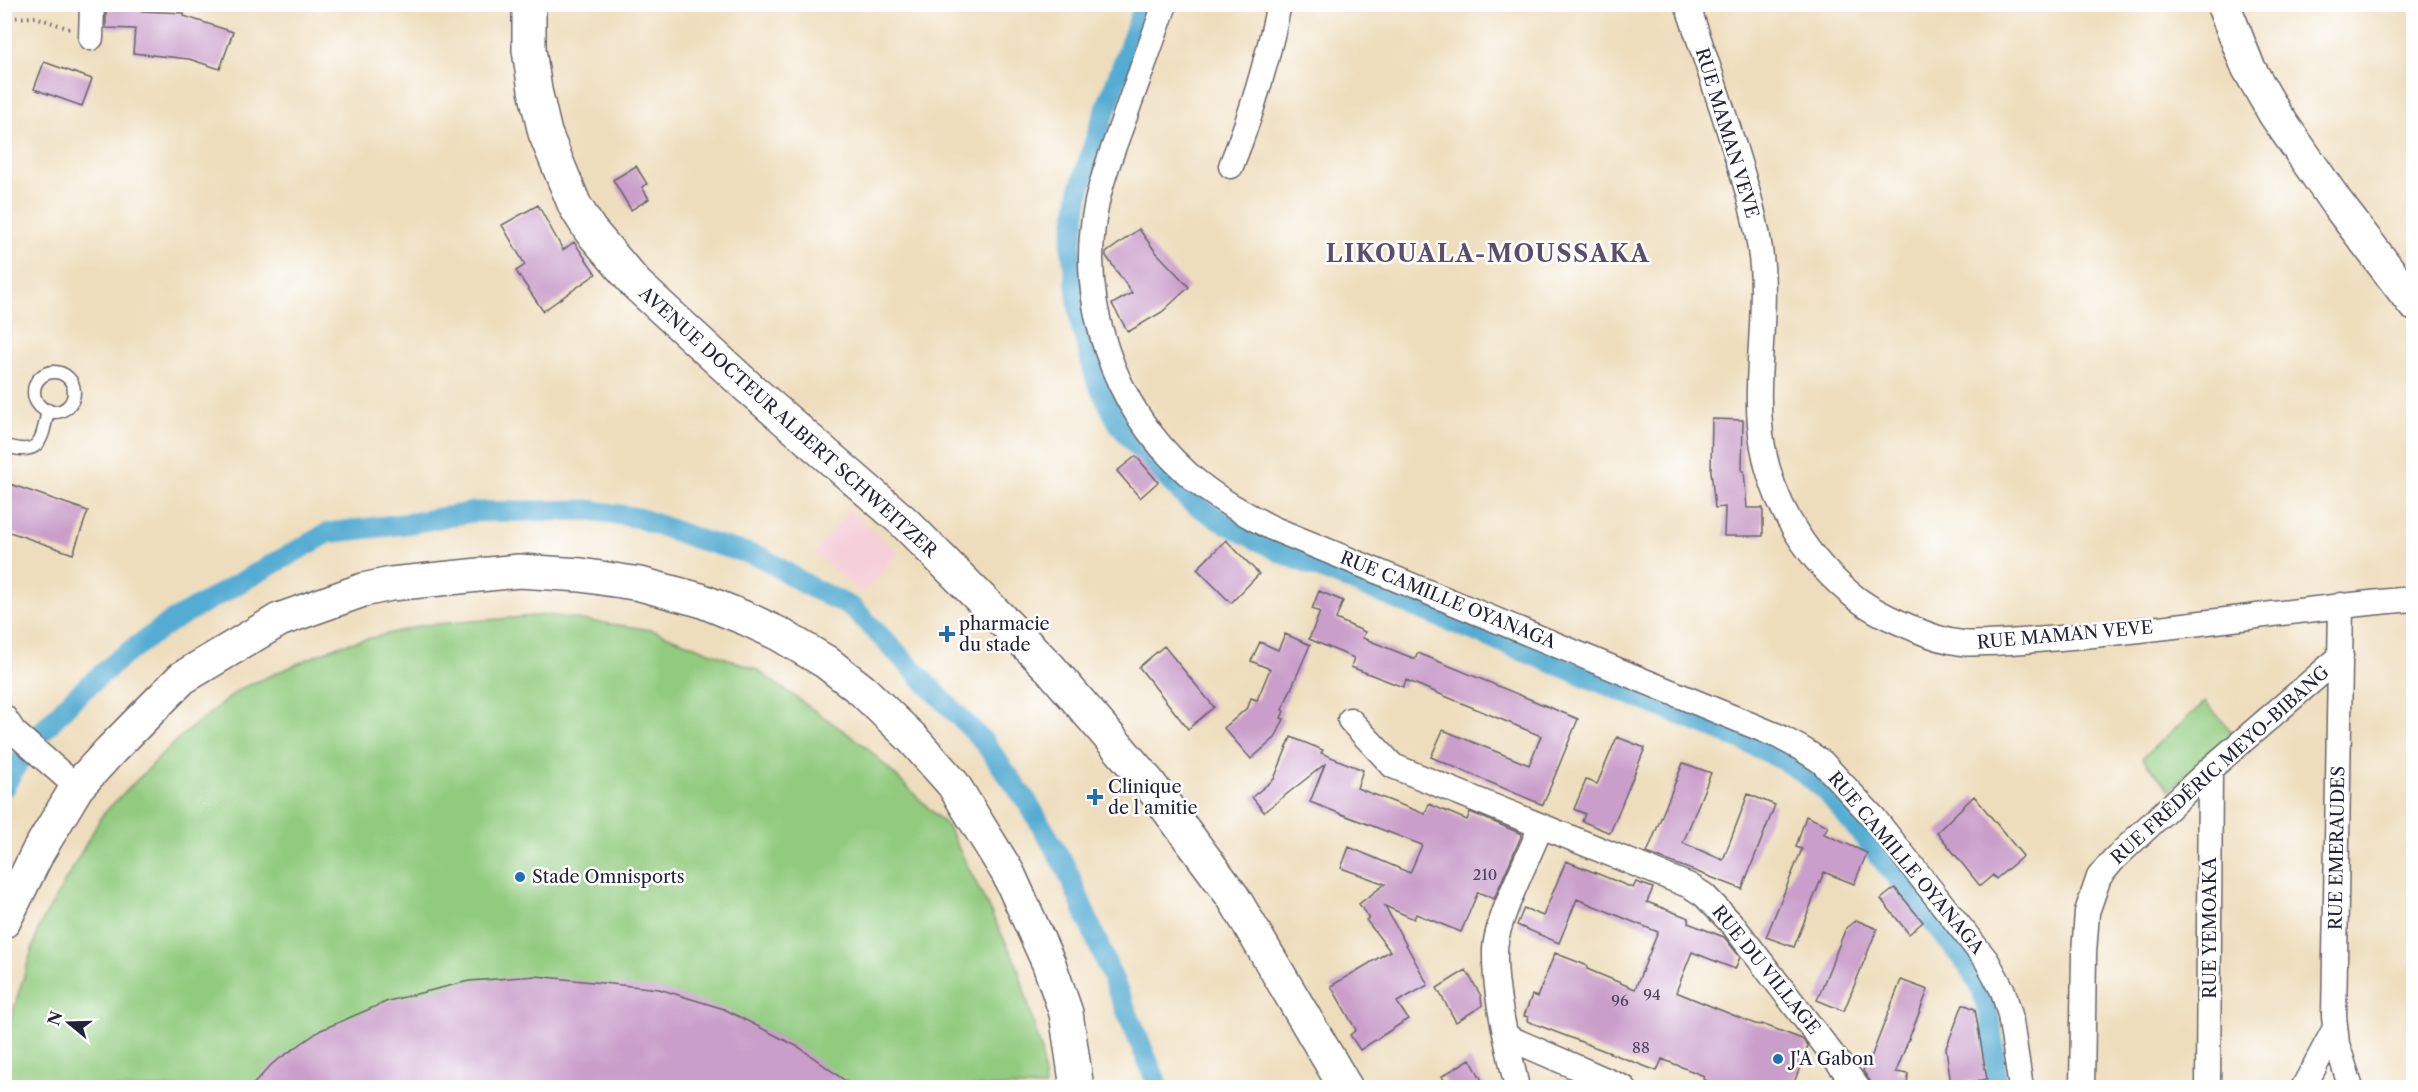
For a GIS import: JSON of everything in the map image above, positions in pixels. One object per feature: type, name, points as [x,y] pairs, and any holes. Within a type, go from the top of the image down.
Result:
[{"type":"main road","name":"AVENUE DOCTEUR ALBERT SCHWEITZER","points":[[529,4],[529,50],[545,133],[575,206],[590,230],[636,284],[748,387],[904,522],[1050,668],[1148,782],[1233,897],[1346,1088]]},
{"type":"main road","points":[[2223,4],[2248,67],[2275,114],[2336,202],[2414,304]]},
{"type":"main road","points":[[4,921],[38,852],[77,787],[182,678],[279,620],[363,590],[391,584],[519,571],[581,575],[666,590],[700,600],[780,634],[826,662],[862,691],[912,738],[953,784],[1008,873],[1049,964],[1066,1013],[1077,1088]]},
{"type":"street","name":"RUE CAMILLE OYANAGA","points":[[1165,4],[1111,154],[1097,202],[1090,273],[1095,310],[1118,378],[1133,407],[1169,455],[1189,475],[1240,512],[1272,528],[1778,736],[1802,748],[1822,762],[1875,819],[1987,961],[2003,991],[2010,1015],[2021,1088]]},
{"type":"street","points":[[1231,166],[1251,115],[1266,66],[1280,4]]},
{"type":"street","name":"RUE MAMAN VEVE","points":[[1687,4],[1743,174],[1757,231],[1764,296],[1759,412],[1762,446],[1770,478],[1782,507],[1799,536],[1837,582],[1858,600],[1881,614],[1923,633],[1961,644],[2115,633],[2414,598]]},
{"type":"street","name":"RUE EMERAUDES","points":[[2341,605],[2334,1030],[2352,1088]]},
{"type":"street","name":"RUE FRÉDÉRIC MEYO-BIBANG","points":[[2082,1088],[2084,952],[2087,912],[2091,894],[2099,877],[2114,859],[2210,769],[2341,656]]},
{"type":"street","name":"RUE DU VILLAGE","points":[[1350,720],[1393,766],[1690,886],[1704,895],[1733,925],[1858,1088]]},
{"type":"street","points":[[9,724],[41,757],[77,787]]},
{"type":"street","name":"RUE YEMOAKA","points":[[2208,1088],[2210,769]]},
{"type":"street","points":[[1517,1088],[1506,1037],[1495,950],[1502,921],[1541,826]]},
{"type":"street","points":[[2303,1088],[2334,1030]]},
{"type":"street","points":[[1506,1037],[1624,1088]]},
{"type":"lane","points":[[4,445],[22,452],[32,448],[42,437],[48,410]]},
{"type":"path","points":[[4,18],[46,19],[63,28],[78,31],[91,23]]},
{"type":"shaded area","points":[[849,510],[898,553],[862,594],[815,553]]},
{"type":"green space","name":"Stade Omnisports","points":[[548,615],[652,630],[755,669],[865,746],[948,827],[1017,965],[1041,1050],[1045,1087],[5,1088],[7,1031],[39,927],[103,814],[179,738],[240,689],[338,646],[424,625]]},
{"type":"green space","points":[[2205,702],[2233,733],[2170,790],[2142,758]]},
{"type":"building","points":[[106,4],[141,4],[140,11],[184,13],[184,16],[233,32],[220,69],[189,59],[133,53],[135,29],[106,28]]},
{"type":"building","points":[[44,62],[92,79],[82,106],[34,89]]},
{"type":"building","points":[[636,166],[647,184],[642,187],[649,199],[631,210],[613,180]]},
{"type":"building","points":[[538,205],[563,250],[574,242],[596,274],[543,311],[516,271],[525,265],[502,225]]},
{"type":"building","points":[[1139,229],[1155,251],[1189,287],[1162,312],[1128,332],[1112,304],[1132,293],[1106,253]]},
{"type":"building","points":[[1712,419],[1743,420],[1742,471],[1744,471],[1747,508],[1763,508],[1763,536],[1724,536],[1725,507],[1715,508],[1711,471]]},
{"type":"building","points":[[1136,456],[1158,482],[1140,498],[1117,471]]},
{"type":"building","points":[[4,482],[88,511],[73,554],[4,530]]},
{"type":"building","points":[[1226,540],[1259,574],[1231,603],[1197,569]]},
{"type":"building","points":[[1319,591],[1343,601],[1336,619],[1365,632],[1363,638],[1415,659],[1418,653],[1578,719],[1543,805],[1431,757],[1443,730],[1529,765],[1541,736],[1406,680],[1403,687],[1351,667],[1354,658],[1309,639],[1320,612],[1312,609]]},
{"type":"building","points":[[1285,634],[1310,645],[1282,710],[1284,711],[1281,718],[1284,719],[1275,738],[1251,759],[1224,728],[1248,707],[1251,698],[1257,700],[1270,669],[1251,661],[1260,642],[1278,650]]},
{"type":"building","points":[[1164,646],[1214,707],[1188,729],[1139,667]]},
{"type":"building","points":[[1291,737],[1323,750],[1321,753],[1363,770],[1357,788],[1425,814],[1429,804],[1467,820],[1470,812],[1522,834],[1494,899],[1478,892],[1461,932],[1416,914],[1414,919],[1385,906],[1428,985],[1397,1002],[1408,1019],[1360,1050],[1350,1035],[1356,1030],[1331,986],[1390,951],[1366,920],[1369,918],[1359,904],[1385,884],[1341,868],[1349,847],[1410,873],[1422,845],[1310,802],[1325,764],[1264,812],[1252,797],[1274,779]]},
{"type":"building","points":[[1617,737],[1645,748],[1610,833],[1582,821],[1585,814],[1574,809],[1586,780],[1597,784]]},
{"type":"building","points":[[1683,763],[1711,773],[1683,843],[1723,860],[1748,794],[1775,805],[1742,889],[1647,853]]},
{"type":"building","points":[[1974,796],[2023,856],[1996,879],[1993,875],[1980,886],[1937,832]]},
{"type":"building","points":[[1806,816],[1828,826],[1824,834],[1867,853],[1854,884],[1824,872],[1794,947],[1766,937],[1802,849],[1796,847]]},
{"type":"building","points":[[1566,861],[1633,888],[1636,882],[1653,888],[1647,902],[1689,918],[1688,923],[1724,937],[1740,957],[1735,969],[1692,952],[1676,992],[1755,1024],[1762,1024],[1802,1039],[1808,1046],[1792,1088],[1722,1088],[1703,1079],[1704,1076],[1662,1059],[1657,1071],[1527,1021],[1528,1017],[1524,1016],[1532,995],[1537,997],[1555,953],[1635,989],[1658,932],[1577,899],[1559,943],[1517,925],[1524,908],[1543,916]]},
{"type":"building","points":[[1895,888],[1923,922],[1909,934],[1881,899]]},
{"type":"building","points":[[1856,920],[1877,929],[1844,1011],[1817,1000],[1846,928]]},
{"type":"building","points":[[1466,970],[1481,996],[1482,1006],[1456,1022],[1437,988]]},
{"type":"building","points":[[536,976],[659,989],[724,1009],[800,1048],[855,1088],[250,1088],[272,1064],[321,1030],[388,1001],[469,981]]},
{"type":"building","points":[[1901,980],[1928,990],[1896,1072],[1908,1074],[1907,1088],[1875,1088],[1863,1071],[1867,1060],[1870,1060]]},
{"type":"building","points":[[1963,1004],[1975,1009],[1987,1079],[1951,1085],[1946,1048]]},
{"type":"building","points":[[1470,1059],[1486,1088],[1448,1088],[1442,1076]]},
{"type":"waterway","points":[[1145,4],[1099,128],[1080,188],[1071,246],[1081,326],[1097,382],[1119,424],[1141,451],[1189,501],[1282,553],[1746,742],[1774,755],[1814,781],[1827,792],[1967,964],[1982,989],[1991,1025],[1998,1088]]},
{"type":"waterway","points":[[4,787],[39,735],[73,699],[119,659],[170,622],[328,533],[412,523],[473,512],[590,510],[639,518],[703,541],[761,557],[812,588],[853,608],[984,742],[1028,803],[1066,868],[1159,1088]]},
{"type":"place","name":"pharmacie du stade","points":[[947,634]]},
{"type":"place","name":"Clinique de l amitie","points":[[1095,797]]},
{"type":"place","name":"Stade Omnisports","points":[[520,877]]},
{"type":"place","name":"J'A Gabon","points":[[1778,1059]]},
{"type":"district","name":"LIKOUALA-MOUSSAKA","points":[[1488,253]]}]
